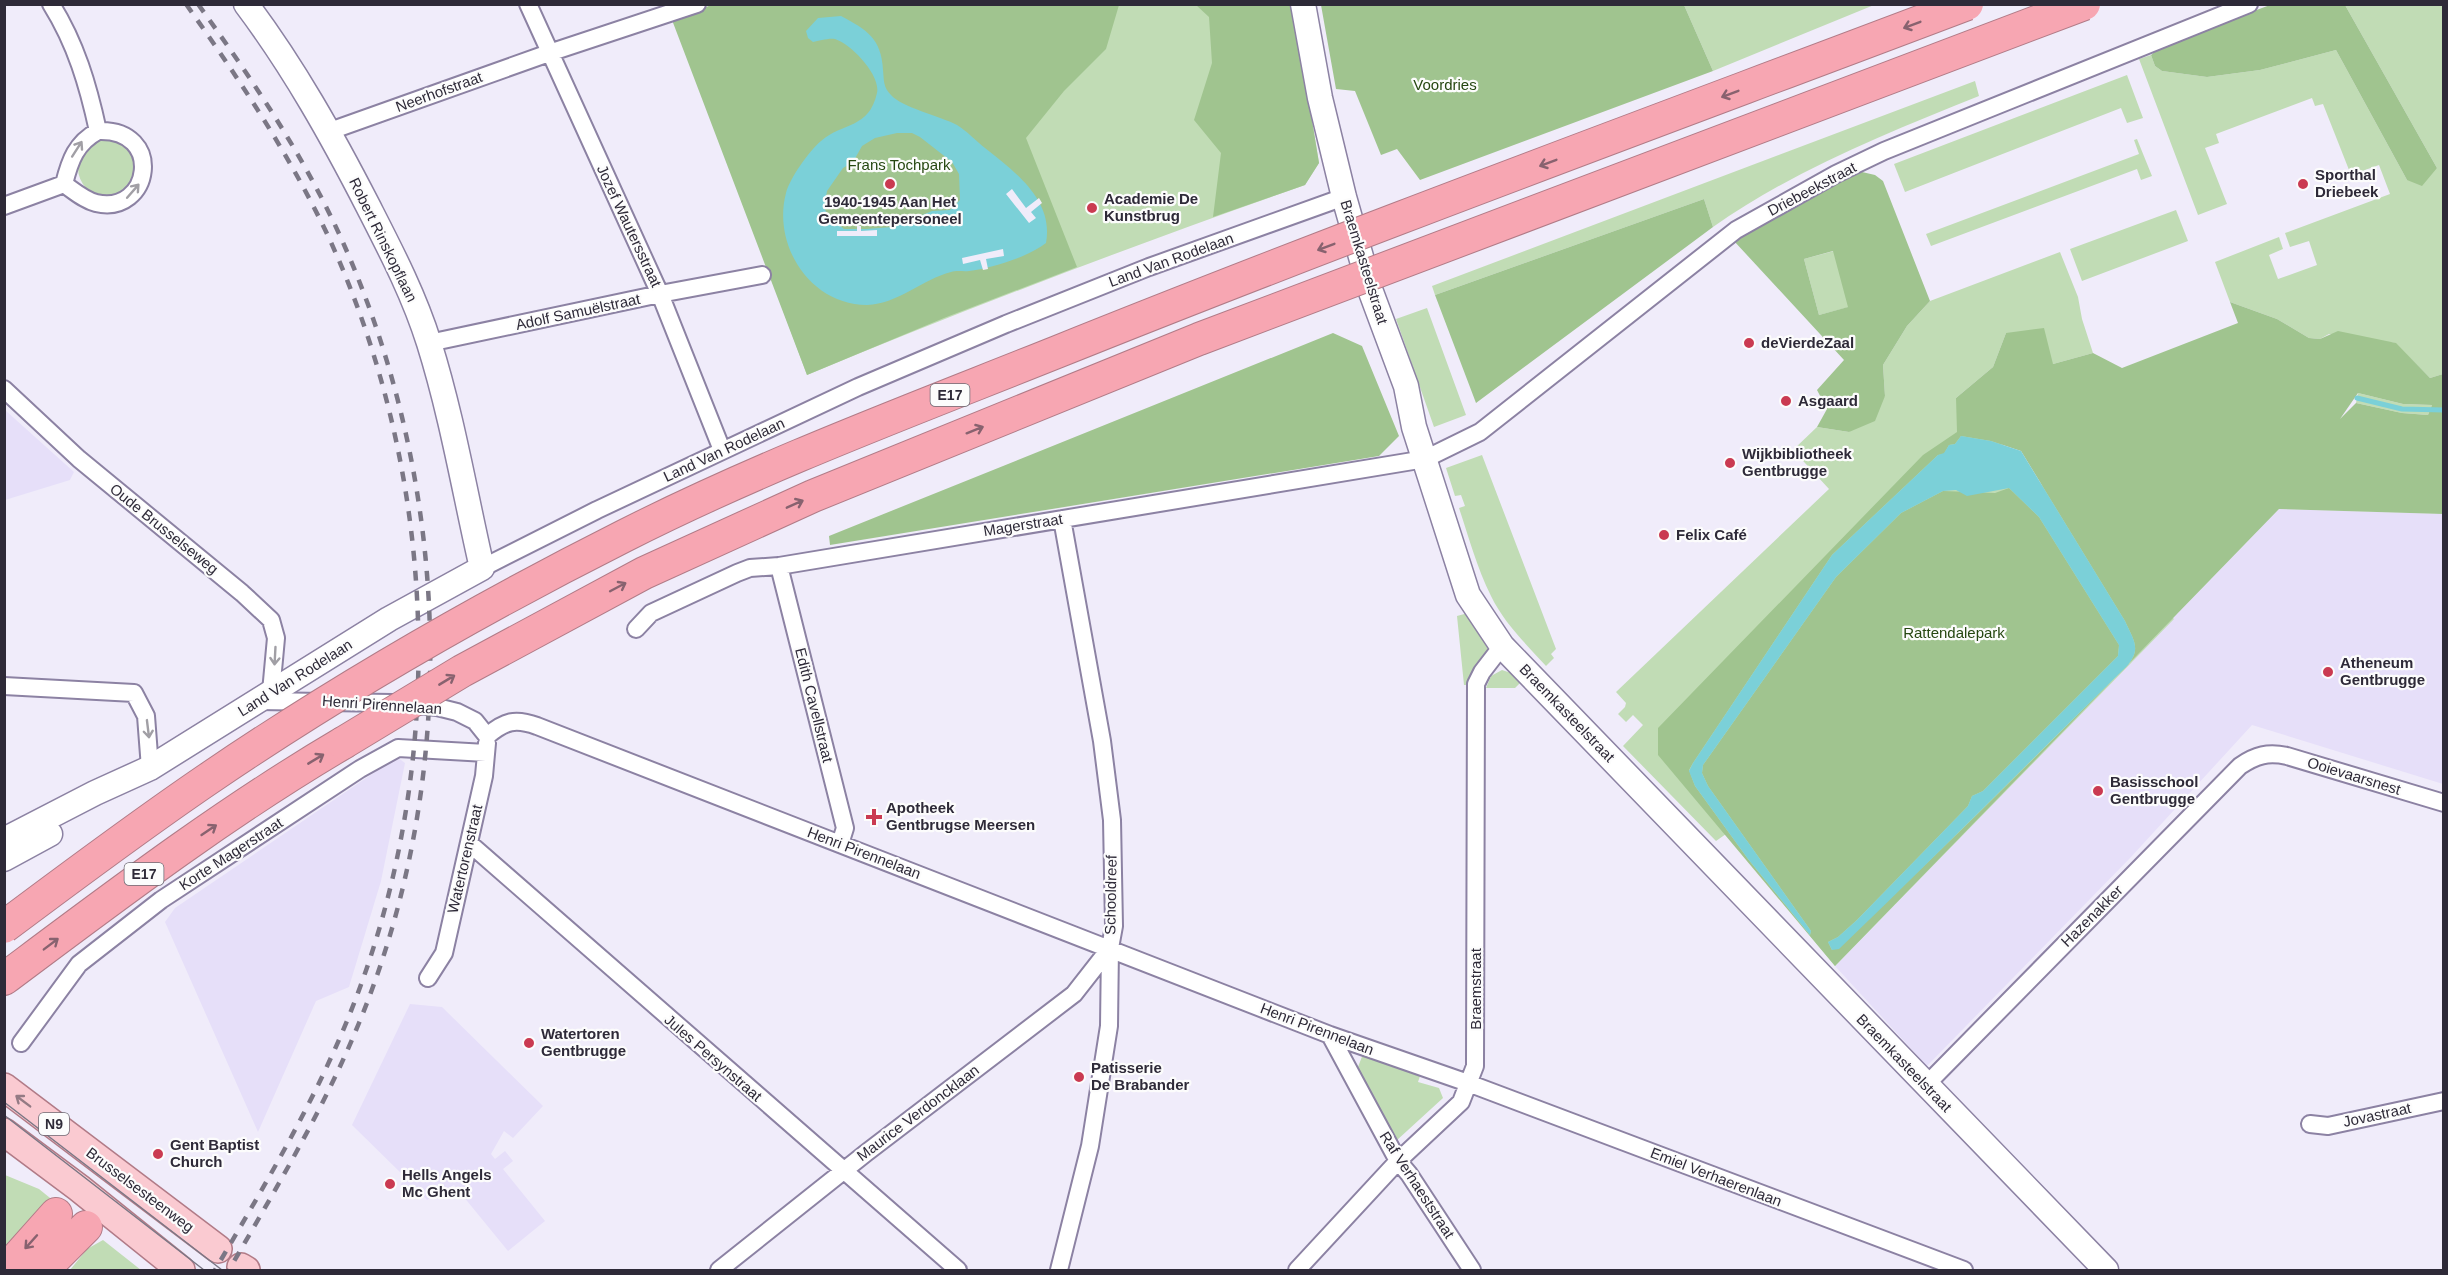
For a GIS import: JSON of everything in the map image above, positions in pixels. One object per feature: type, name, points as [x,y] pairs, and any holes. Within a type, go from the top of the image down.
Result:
[{"type":"highway","name":"E17","points":[[4,927],[115,844],[204,782],[320,707],[441,635],[626,535],[796,457],[1191,298],[1967,4]]},
{"type":"highway","name":"E17","points":[[4,979],[143,875],[288,776],[462,671],[644,573],[813,496],[1199,339],[2084,4]]},
{"type":"highway","points":[[6,1270],[56,1214]]},
{"type":"highway","points":[[44,1270],[94,1217]]},
{"type":"main road","name":"Brusselsesteenweg","points":[[4,1087],[218,1249]]},
{"type":"main road","name":"N9","points":[[4,1132],[79,1188],[94,1217],[174,1269]]},
{"type":"main road","points":[[56,1214],[103,1162],[110,1184],[94,1217]]},
{"type":"street","points":[[51,4],[77,54],[89,89],[98,131]]},
{"type":"street","name":"Robert Rinskopflaan","points":[[246,4],[296,76],[330,131],[404,275],[429,343],[482,568]]},
{"type":"street","name":"Jozef Wautersstraat","points":[[528,4],[660,294],[722,450]]},
{"type":"street","name":"Neerhofstraat","points":[[330,131],[549,52],[697,4]]},
{"type":"street","name":"Braemkasteelstraat","points":[[1303,4],[1320,98],[1344,197],[1371,292],[1406,386],[1414,427],[1468,595],[1502,646],[2103,1269]]},
{"type":"street","name":"Driebeekstraat","points":[[1425,459],[1480,432],[1736,230],[1836,174],[1884,151],[2248,4]]},
{"type":"street","points":[[4,206],[64,184],[78,146],[98,131],[113,130],[128,136],[138,147],[144,161],[143,176],[136,190],[125,200],[110,204],[95,203],[64,184]]},
{"type":"street","name":"Land Van Rodelaan","points":[[4,840],[95,793],[144,771],[389,619],[482,568],[722,450],[858,387],[1006,324],[1149,267],[1344,197]]},
{"type":"street","name":"Adolf Samuëlstraat","points":[[429,343],[762,275]]},
{"type":"street","name":"Oude Brusselseweg","points":[[4,389],[79,459],[242,593],[271,620],[276,638],[264,697]]},
{"type":"street","name":"Magerstraat","points":[[636,629],[651,613],[750,568],[779,566],[1425,459]]},
{"type":"street","name":"Schooldreef","points":[[1059,1270],[1090,1146],[1108,1037],[1110,948],[1114,926],[1112,820],[1102,741],[1062,519]]},
{"type":"street","name":"Edith Cavellstraat","points":[[779,566],[845,828],[840,844]]},
{"type":"street","name":"Braemstraat","points":[[1297,1270],[1398,1161],[1461,1102],[1475,1066],[1476,684],[1482,672],[1502,646]]},
{"type":"street","points":[[4,686],[134,693],[146,716],[144,771]]},
{"type":"street","name":"Henri Pirennelaan","points":[[264,697],[437,707],[457,712],[475,721],[487,744],[500,725],[511,720],[524,721],[1330,1035],[1468,1083]]},
{"type":"street","name":"Watertorenstraat","points":[[428,978],[444,953],[484,776],[487,744]]},
{"type":"street","name":"Korte Magerstraat","points":[[21,1043],[79,964],[161,900],[360,769],[398,748],[487,744]]},
{"type":"street","name":"Hazenakker","points":[[1926,1085],[2240,766],[2263,754]]},
{"type":"street","name":"Ooievaarsnest","points":[[2263,754],[2288,756],[2444,803]]},
{"type":"street","name":"Land Van Rodelaan","points":[[4,859],[110,800],[144,771]]},
{"type":"street","name":"Jules Persynstraat","points":[[469,843],[958,1270]]},
{"type":"street","name":"Maurice Verdoncklaan","points":[[719,1270],[842,1171],[1074,994],[1110,948]]},
{"type":"street","name":"Raf Verhaeststraat","points":[[1330,1035],[1398,1161],[1472,1270]]},
{"type":"street","name":"Emiel Verhaerenlaan","points":[[1468,1083],[1964,1270]]},
{"type":"street","name":"Jovastraat","points":[[2310,1124],[2328,1126],[2444,1101]]},
{"type":"shaded area","points":[[5,410],[74,472],[70,480],[5,500]]},
{"type":"shaded area","points":[[2279,509],[2443,514],[2443,784],[2252,725],[2131,857],[1927,1066],[1835,966]]},
{"type":"shaded area","points":[[397,757],[405,763],[381,881],[349,987],[316,1001],[258,1132],[165,922],[175,908]]},
{"type":"shaded area","points":[[410,1004],[442,1007],[543,1106],[513,1138],[504,1131],[491,1154],[495,1159],[505,1151],[513,1161],[503,1169],[545,1221],[508,1251],[454,1185],[427,1200],[421,1193],[414,1196],[402,1188],[401,1184],[406,1178],[352,1125]]},
{"type":"green space","name":"Frans Tochpark","points":[[714,4],[1293,5],[1319,163],[1305,185],[1054,277],[807,375],[761,251]]},
{"type":"green space","name":"Frans Tochpark","points":[[714,4],[1119,5],[1106,49],[1064,91],[1026,138],[1077,267],[944,318],[807,375],[672,20]]},
{"type":"green space","points":[[1196,5],[1293,5],[1319,163],[1305,185],[1213,217],[1221,153],[1194,120],[1212,63],[1209,17]]},
{"type":"green space","name":"Voordries","points":[[1321,5],[1684,5],[1713,71],[1420,180],[1397,149],[1381,155],[1355,91],[1336,89]]},
{"type":"green space","points":[[1684,5],[1874,5],[1713,71]]},
{"type":"green space","points":[[2270,5],[2345,5],[2437,168],[2422,186],[2407,180],[2336,50],[2260,70],[2207,77],[2162,71],[2155,66],[2151,55],[2163,45]]},
{"type":"green space","points":[[2345,5],[2443,5],[2443,374],[2430,378],[2395,343],[2329,334],[2320,339],[2309,338],[2277,319],[2230,302],[2215,262],[2279,237],[2283,249],[2269,255],[2278,279],[2317,265],[2309,241],[2290,247],[2285,233],[2390,194],[2379,165],[2351,175],[2323,104],[2315,106],[2312,98],[2216,134],[2219,143],[2205,148],[2227,204],[2198,215],[2139,59],[2151,55],[2155,66],[2162,71],[2207,77],[2260,70],[2336,50],[2407,180],[2437,168]]},
{"type":"green space","points":[[2127,75],[2143,118],[2127,123],[2121,108],[1905,192],[1894,164]]},
{"type":"green space","points":[[1975,81],[1979,96],[1809,170],[1713,227],[1704,199],[1435,295],[1432,286]]},
{"type":"green space","points":[[107,139],[123,144],[131,152],[136,168],[131,184],[123,192],[107,197],[91,192],[83,184],[78,168],[83,152],[91,144]]},
{"type":"green space","points":[[2137,139],[2152,176],[2141,180],[2137,169],[1931,246],[1926,234],[2139,154],[2134,140]]},
{"type":"green space","points":[[1862,172],[1875,175],[1883,181],[1930,301],[1907,326],[1883,365],[1885,396],[1875,421],[1849,432],[1817,427],[1827,409],[1817,390],[1844,360],[1734,241],[1840,180]],"holes":[[[1833,251],[1848,307],[1819,315],[1804,259]]]},
{"type":"green space","points":[[1704,199],[1713,227],[1476,403],[1435,295]]},
{"type":"green space","points":[[2176,210],[2188,241],[2082,281],[2070,249]]},
{"type":"green space","points":[[1834,251],[1849,307],[1819,315],[1804,259]]},
{"type":"green space","name":"Rattendalepark","points":[[2060,252],[2078,297],[2082,319],[2093,353],[2053,364],[2006,333],[1993,367],[1956,398],[2174,619],[1835,966],[1726,834],[1716,841],[1623,746],[1643,725],[1633,715],[1626,722],[1618,714],[1626,703],[1616,692],[1829,489],[1793,450],[1817,427],[1849,432],[1885,396],[1883,365],[1907,326],[1930,301]]},
{"type":"green space","points":[[2230,302],[2277,319],[2309,338],[2320,339],[2338,331],[2396,343],[2430,378],[2443,374],[2443,514],[2279,509],[2131,661],[2135,645],[2125,621],[2021,451],[1991,441],[1961,436],[1955,444],[1949,445],[1944,454],[1938,455],[1832,555],[1693,763],[1689,770],[1695,786],[1748,859],[1810,935],[1811,931],[1708,786],[1702,773],[1703,765],[1836,577],[1901,513],[1943,491],[1995,493],[2009,488],[2039,517],[2119,645],[2118,656],[1983,791],[1972,796],[1968,806],[1857,920],[1838,937],[1828,942],[1832,950],[1945,846],[2114,679],[1835,966],[1658,755],[1658,728],[1923,455],[1957,432],[1956,398],[1993,367],[2006,333],[2044,328],[2053,364],[2093,353],[2122,368],[2238,323]],"holes":[[[2358,393],[2403,404],[2432,405],[2428,415],[2402,413],[2356,403],[2340,419]]]},
{"type":"green space","points":[[1427,308],[1466,415],[1434,427],[1396,319]]},
{"type":"green space","points":[[1333,333],[1362,346],[1399,436],[1379,456],[830,545],[829,536]]},
{"type":"green space","points":[[2358,393],[2403,404],[2432,405],[2428,415],[2402,413],[2356,403]]},
{"type":"green space","points":[[1482,455],[1556,649],[1551,654],[1554,658],[1546,666],[1496,606],[1477,564],[1459,508],[1465,506],[1461,495],[1455,496],[1446,468]]},
{"type":"green space","points":[[1468,613],[1484,638],[1487,652],[1472,675],[1469,685],[1464,685],[1457,616]]},
{"type":"green space","points":[[1502,670],[1522,681],[1515,688],[1486,688],[1491,676]]},
{"type":"green space","points":[[1363,1054],[1420,1076],[1418,1082],[1439,1088],[1443,1098],[1396,1141],[1387,1130],[1358,1067]]},
{"type":"green space","points":[[5,1175],[39,1189],[55,1202],[5,1264]]},
{"type":"green space","points":[[103,1240],[141,1270],[70,1270],[87,1249]]},
{"type":"water","points":[[841,16],[865,31],[871,36],[879,50],[884,83],[891,95],[903,103],[957,125],[1020,177],[1038,200],[1044,213],[1047,228],[1046,243],[1030,253],[999,265],[969,271],[953,271],[941,275],[900,296],[878,304],[847,302],[829,295],[813,284],[800,269],[785,233],[783,213],[788,187],[816,145],[829,135],[862,119],[873,105],[877,93],[877,86],[870,69],[849,47],[835,39],[813,42],[808,38],[806,31],[818,18]],"holes":[[[897,133],[912,133],[952,162],[959,174],[960,200],[950,210],[932,211],[893,227],[844,229],[830,218],[824,208],[827,191],[843,168],[853,162],[862,146],[875,138]]]},
{"type":"water","points":[[1961,436],[1991,441],[2021,451],[2125,621],[2135,645],[2134,655],[2126,667],[1911,879],[1839,949],[1832,950],[1828,942],[1838,937],[1857,920],[1968,806],[1972,796],[1983,791],[2118,656],[2119,645],[2039,517],[2009,488],[1967,496],[1956,490],[1943,491],[1901,513],[1836,577],[1703,765],[1702,773],[1708,786],[1811,931],[1810,935],[1748,859],[1695,786],[1689,771],[1693,763],[1832,555],[1938,455],[1944,453],[1949,445],[1955,444]]},
{"type":"pier","points":[[1012,189],[1026,208],[1039,198],[1042,203],[1031,212],[1036,218],[1029,223],[1006,194]]},
{"type":"pier","points":[[857,226],[861,226],[861,231],[877,230],[877,236],[837,236],[837,231],[857,231]]},
{"type":"pier","points":[[1003,249],[1004,256],[986,259],[988,269],[983,270],[980,260],[963,264],[962,258]]},
{"type":"waterway","points":[[2357,398],[2402,409],[2444,410]]},
{"type":"tram line","points":[[4,1102],[222,1270]]},
{"type":"tram line","points":[[4,1115],[204,1270]]},
{"type":"railway","points":[[186,4],[244,89],[298,177],[329,238],[366,331],[393,427],[410,525],[418,625],[416,725],[404,824],[381,921],[349,1016],[320,1082],[215,1270]]},
{"type":"railway","points":[[198,4],[257,88],[310,176],[341,238],[378,332],[405,429],[422,528],[430,628],[428,729],[415,829],[392,927],[359,1023],[330,1087],[298,1149],[229,1270]]},
{"type":"place","name":"1940-1945 Aan Het Gemeentepersoneel","points":[[890,184]]},
{"type":"place","name":"Sporthal Driebeek","points":[[2303,184]]},
{"type":"place","name":"Academie De Kunstbrug","points":[[1092,208]]},
{"type":"place","name":"deVierdeZaal","points":[[1749,343]]},
{"type":"place","name":"Asgaard","points":[[1786,401]]},
{"type":"place","name":"Wijkbibliotheek Gentbrugge","points":[[1730,463]]},
{"type":"place","name":"Felix Café","points":[[1664,535]]},
{"type":"place","name":"Atheneum Gentbrugge","points":[[2328,672]]},
{"type":"place","name":"Basisschool Gentbrugge","points":[[2098,791]]},
{"type":"place","name":"Apotheek Gentbrugse Meersen","points":[[874,817]]},
{"type":"place","name":"Watertoren Gentbrugge","points":[[529,1043]]},
{"type":"place","name":"Patisserie De Brabander","points":[[1079,1077]]},
{"type":"place","name":"Gent Baptist Church","points":[[158,1154]]},
{"type":"place","name":"Hells Angels Mc Ghent","points":[[390,1184]]}]
